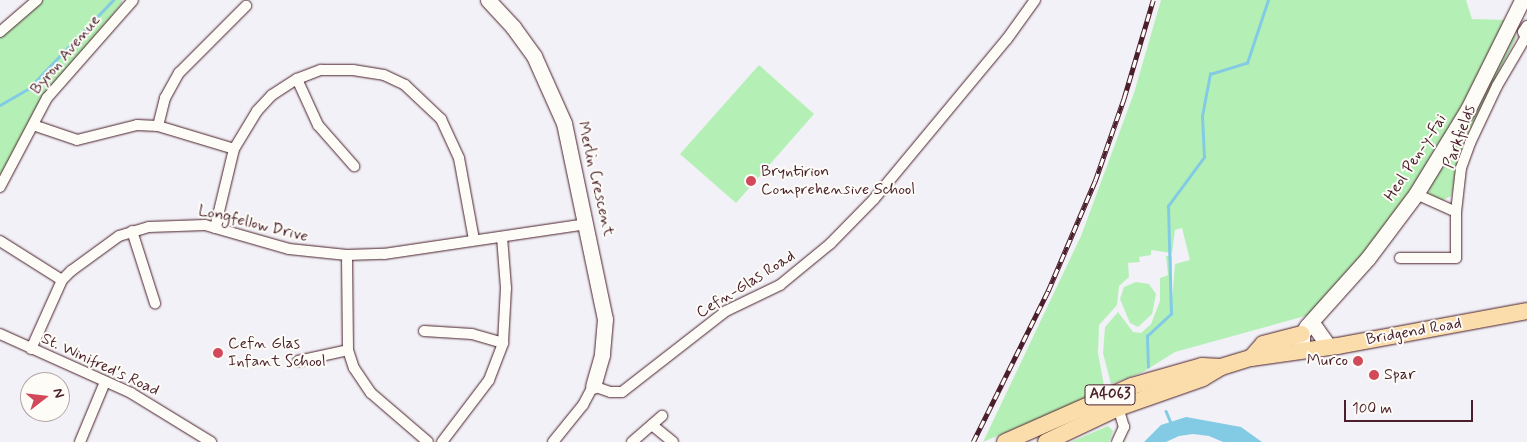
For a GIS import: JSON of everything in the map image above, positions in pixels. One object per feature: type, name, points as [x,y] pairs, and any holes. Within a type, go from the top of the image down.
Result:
[{"type":"main road","name":"Bridgend Road","points":[[1302,352],[1527,311]]},
{"type":"main road","points":[[1251,358],[1264,344],[1310,327]]},
{"type":"main road","name":"A4063","points":[[1005,442],[1116,401],[1204,378],[1221,367],[1251,358],[1302,352]]},
{"type":"main road","name":"A4063","points":[[1046,442],[1116,401]]},
{"type":"street","points":[[0,32],[37,0]]},
{"type":"street","name":"Byron Avenue","points":[[0,187],[47,98],[133,0]]},
{"type":"street","name":"Merlin Crescent","points":[[488,0],[525,42],[557,104],[569,141],[605,319],[602,355],[593,386]]},
{"type":"street","name":"Cefn-Glas Road","points":[[593,386],[610,392],[622,392],[726,311],[794,276],[874,199],[1007,39],[1035,0]]},
{"type":"street","name":"Heol Pen-y-Fai","points":[[1302,352],[1310,340],[1310,327],[1416,194],[1468,109],[1522,0]]},
{"type":"street","points":[[158,126],[168,92],[179,73],[246,6]]},
{"type":"street","name":"Parkfields","points":[[1400,258],[1456,258],[1456,212],[1461,168],[1470,142],[1506,69],[1526,39],[1523,32],[1527,26]]},
{"type":"street","points":[[215,228],[234,149],[245,126],[262,106],[283,86],[321,70],[373,71],[405,85],[430,106],[450,133],[460,158],[474,240]]},
{"type":"street","points":[[297,79],[318,125],[354,166]]},
{"type":"street","points":[[33,125],[77,140],[137,125],[158,126],[234,149]]},
{"type":"street","points":[[1416,194],[1456,212]]},
{"type":"street","name":"Longfellow Drive","points":[[31,349],[62,280],[82,260],[132,231],[169,224],[215,228],[289,249],[347,256],[384,254],[587,224]]},
{"type":"street","points":[[132,231],[156,303]]},
{"type":"street","points":[[442,442],[489,380],[503,343],[506,288],[502,236]]},
{"type":"street","points":[[0,241],[62,280]]},
{"type":"street","points":[[347,256],[348,350],[362,383],[428,442]]},
{"type":"street","points":[[1310,327],[1329,347]]},
{"type":"street","points":[[424,331],[472,334],[503,343]]},
{"type":"street","name":"St. Winifred's Road","points":[[0,334],[131,393],[211,442]]},
{"type":"street","points":[[298,361],[348,350]]},
{"type":"street","points":[[80,442],[105,382]]},
{"type":"street","points":[[553,442],[583,405],[593,386]]},
{"type":"street","points":[[1116,401],[1124,426],[1117,442]]},
{"type":"street","points":[[632,442],[662,416]]},
{"type":"street","points":[[652,425],[674,442]]},
{"type":"green space","points":[[42,0],[122,0],[122,3],[62,78],[0,182],[0,35]]},
{"type":"green space","points":[[1161,0],[1466,0],[1472,19],[1508,20],[1430,164],[1387,224],[1316,313],[1175,352],[1143,372],[1111,384],[1103,353],[1105,327],[1118,312],[1133,332],[1141,333],[1151,324],[1160,301],[1160,278],[1168,275],[1166,256],[1172,256],[1171,313],[1175,264],[1190,260],[1182,228],[1175,230],[1172,253],[1151,250],[1151,255],[1139,257],[1140,262],[1128,263],[1129,277],[1119,286],[1117,305],[1099,325],[1098,353],[1105,391],[983,442],[1081,236],[1134,93]]},
{"type":"green space","points":[[1512,34],[1517,36],[1462,146],[1451,196],[1441,201],[1431,197],[1427,185]]},
{"type":"green space","points":[[759,65],[814,114],[736,203],[680,154]]},
{"type":"green space","points":[[1136,282],[1149,284],[1156,294],[1152,314],[1138,327],[1130,323],[1120,299],[1124,287]]},
{"type":"green space","points":[[1108,426],[1113,431],[1109,442],[1071,442]]},
{"type":"water","points":[[1186,417],[1241,427],[1262,442],[1223,442],[1209,436],[1193,434],[1179,436],[1166,442],[1144,442],[1161,425]]},
{"type":"waterway","points":[[0,105],[28,89],[113,0]]},
{"type":"waterway","points":[[1148,367],[1147,336],[1171,314],[1168,206],[1204,157],[1202,116],[1210,74],[1247,63],[1268,0]]},
{"type":"waterway","points":[[1166,411],[1171,423]]},
{"type":"railway","points":[[973,442],[1048,291],[1095,181],[1124,98],[1153,0]]},
{"type":"place","name":"Bryntirion Comprehensive School","points":[[751,181]]},
{"type":"place","name":"Cefn Glas Infant School","points":[[218,353]]},
{"type":"place","name":"Murco","points":[[1358,361]]},
{"type":"place","name":"Spar","points":[[1374,375]]}]
